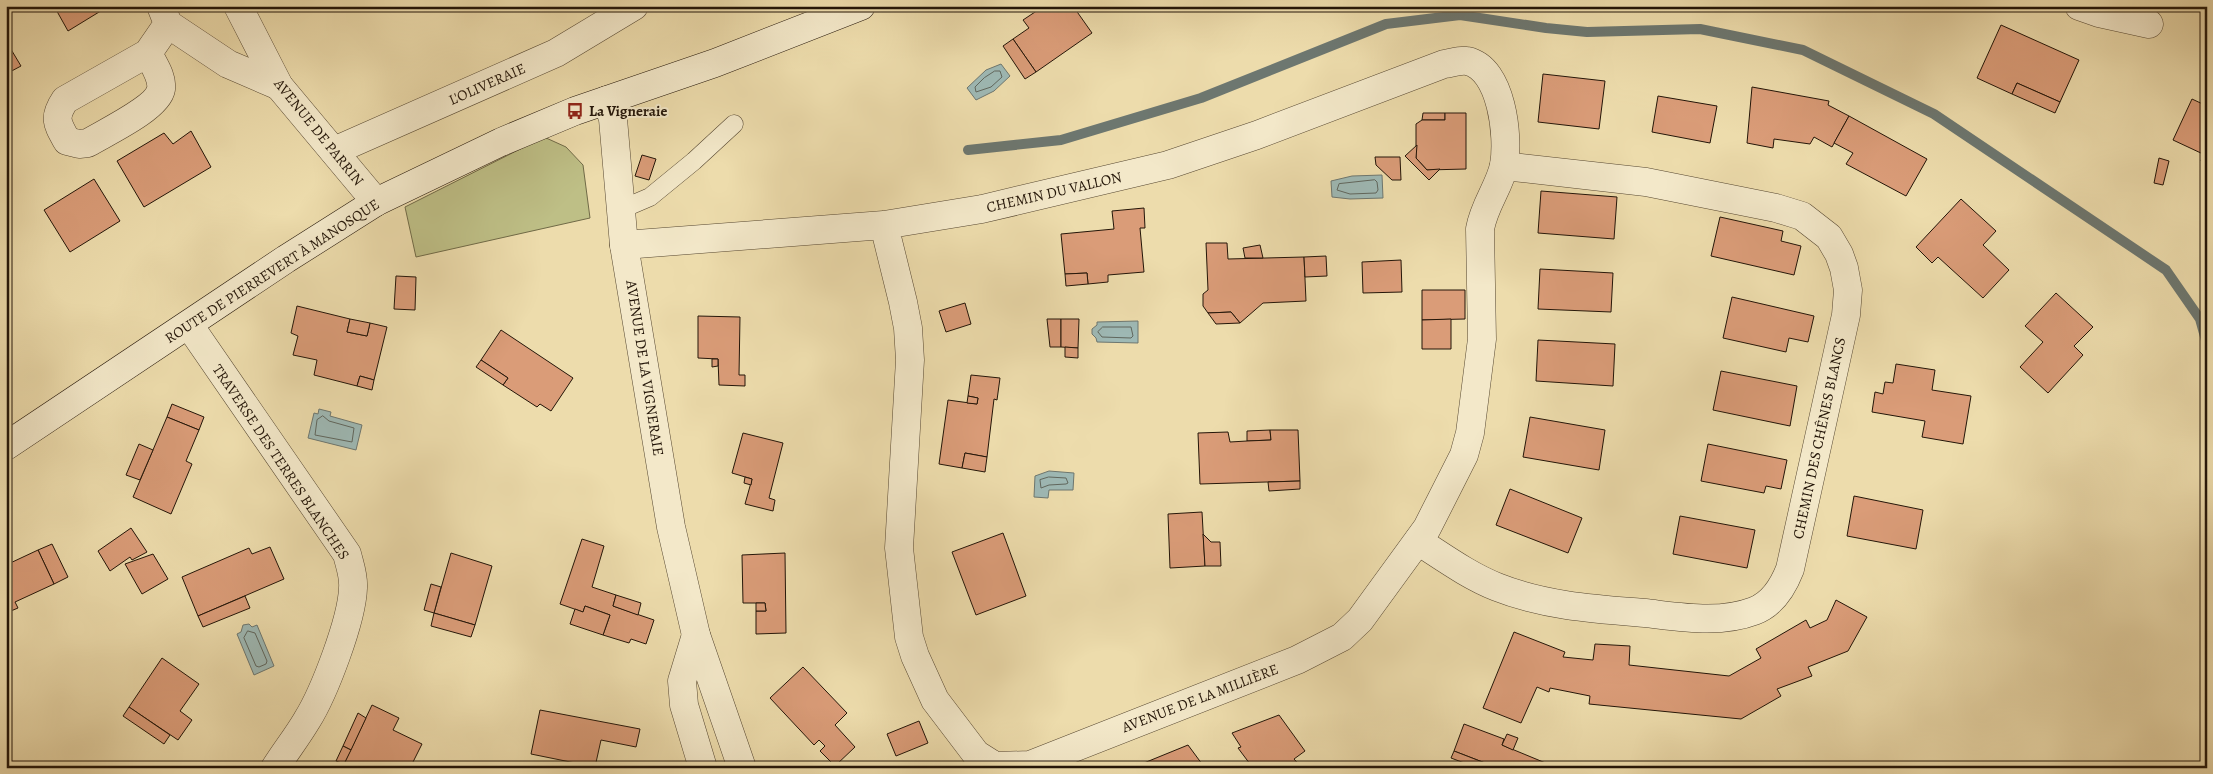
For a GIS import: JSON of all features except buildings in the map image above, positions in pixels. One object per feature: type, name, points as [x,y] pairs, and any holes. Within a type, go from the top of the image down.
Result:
[{"type":"street","name":"AVENUE DE PARRIN","points":[[238,6],[279,86],[376,202]]},
{"type":"street","name":"L'OLIVERAIE","points":[[334,151],[556,53],[634,6]]},
{"type":"street","name":"ROUTE DE PIERREVERT À MANOSQUE","points":[[6,446],[189,325],[286,258],[376,202],[501,142],[575,111],[715,63],[861,6]]},
{"type":"street","points":[[2079,6],[2099,13],[2149,24]]},
{"type":"street","points":[[148,53],[160,77],[161,89],[156,98],[144,109],[88,143],[79,144],[67,141],[58,125],[57,112],[65,100],[148,53],[164,15],[228,64],[279,86]]},
{"type":"street","name":"AVENUE DE LA MILLIÈRE","points":[[884,225],[903,302],[908,328],[910,360],[899,548],[909,637],[915,656],[935,700],[976,754],[995,766],[1013,767],[1030,765],[1326,647],[1342,637],[1360,620],[1427,528],[1464,455],[1470,433],[1482,339],[1480,229],[1483,213],[1504,166],[1506,126],[1497,96],[1491,80],[1480,67],[1466,61]]},
{"type":"street","name":"CHEMIN DU VALLON","points":[[624,245],[884,225],[982,209],[1168,165],[1257,135],[1444,64],[1466,61]]},
{"type":"street","name":"AVENUE DE LA VIGNERAIE","points":[[607,100],[613,119],[624,245],[672,527],[696,634],[742,768]]},
{"type":"street","name":"CHEMIN DES CHÊNES BLANCS","points":[[1418,541],[1495,586],[1560,606],[1702,619],[1730,617],[1755,611],[1770,601],[1782,588],[1790,569],[1846,315],[1848,290],[1844,268],[1839,254],[1829,237],[1802,216],[1776,208],[1646,182],[1504,166]]},
{"type":"street","name":"TRAVERSE DES TERRES BLANCHES","points":[[189,325],[347,554],[352,572],[353,588],[350,610],[328,676],[308,719],[275,768]]},
{"type":"street","name":"AVENUE DE LA VIGNERAIE","points":[[696,634],[682,681],[684,705],[703,768]]},
{"type":"lane","points":[[622,209],[650,197],[694,162],[734,124]]},
{"type":"green space","points":[[544,137],[566,147],[583,165],[590,218],[416,257],[405,207]]},
{"type":"water","points":[[1001,64],[1010,76],[994,91],[976,100],[967,88],[986,70]]},
{"type":"water","points":[[1382,175],[1383,198],[1350,199],[1332,197],[1331,181],[1352,176]]},
{"type":"water","points":[[1138,321],[1138,343],[1097,342],[1092,334],[1092,329],[1097,325],[1097,322]]},
{"type":"water","points":[[319,409],[331,412],[330,416],[362,425],[356,450],[308,438],[314,413],[318,414]]},
{"type":"water","points":[[1049,471],[1074,473],[1073,490],[1049,490],[1048,498],[1034,497],[1035,476]]},
{"type":"water","points":[[249,624],[252,627],[257,625],[274,666],[254,675],[237,634],[241,632],[243,625]]},
{"type":"waterway","points":[[968,150],[1061,140],[1201,98],[1386,24],[1460,15],[1587,32],[1700,29],[1803,50],[1934,114],[2166,270],[2200,319],[2207,344]]},
{"type":"place","name":"La Vigneraie","points":[[575,111]]}]
